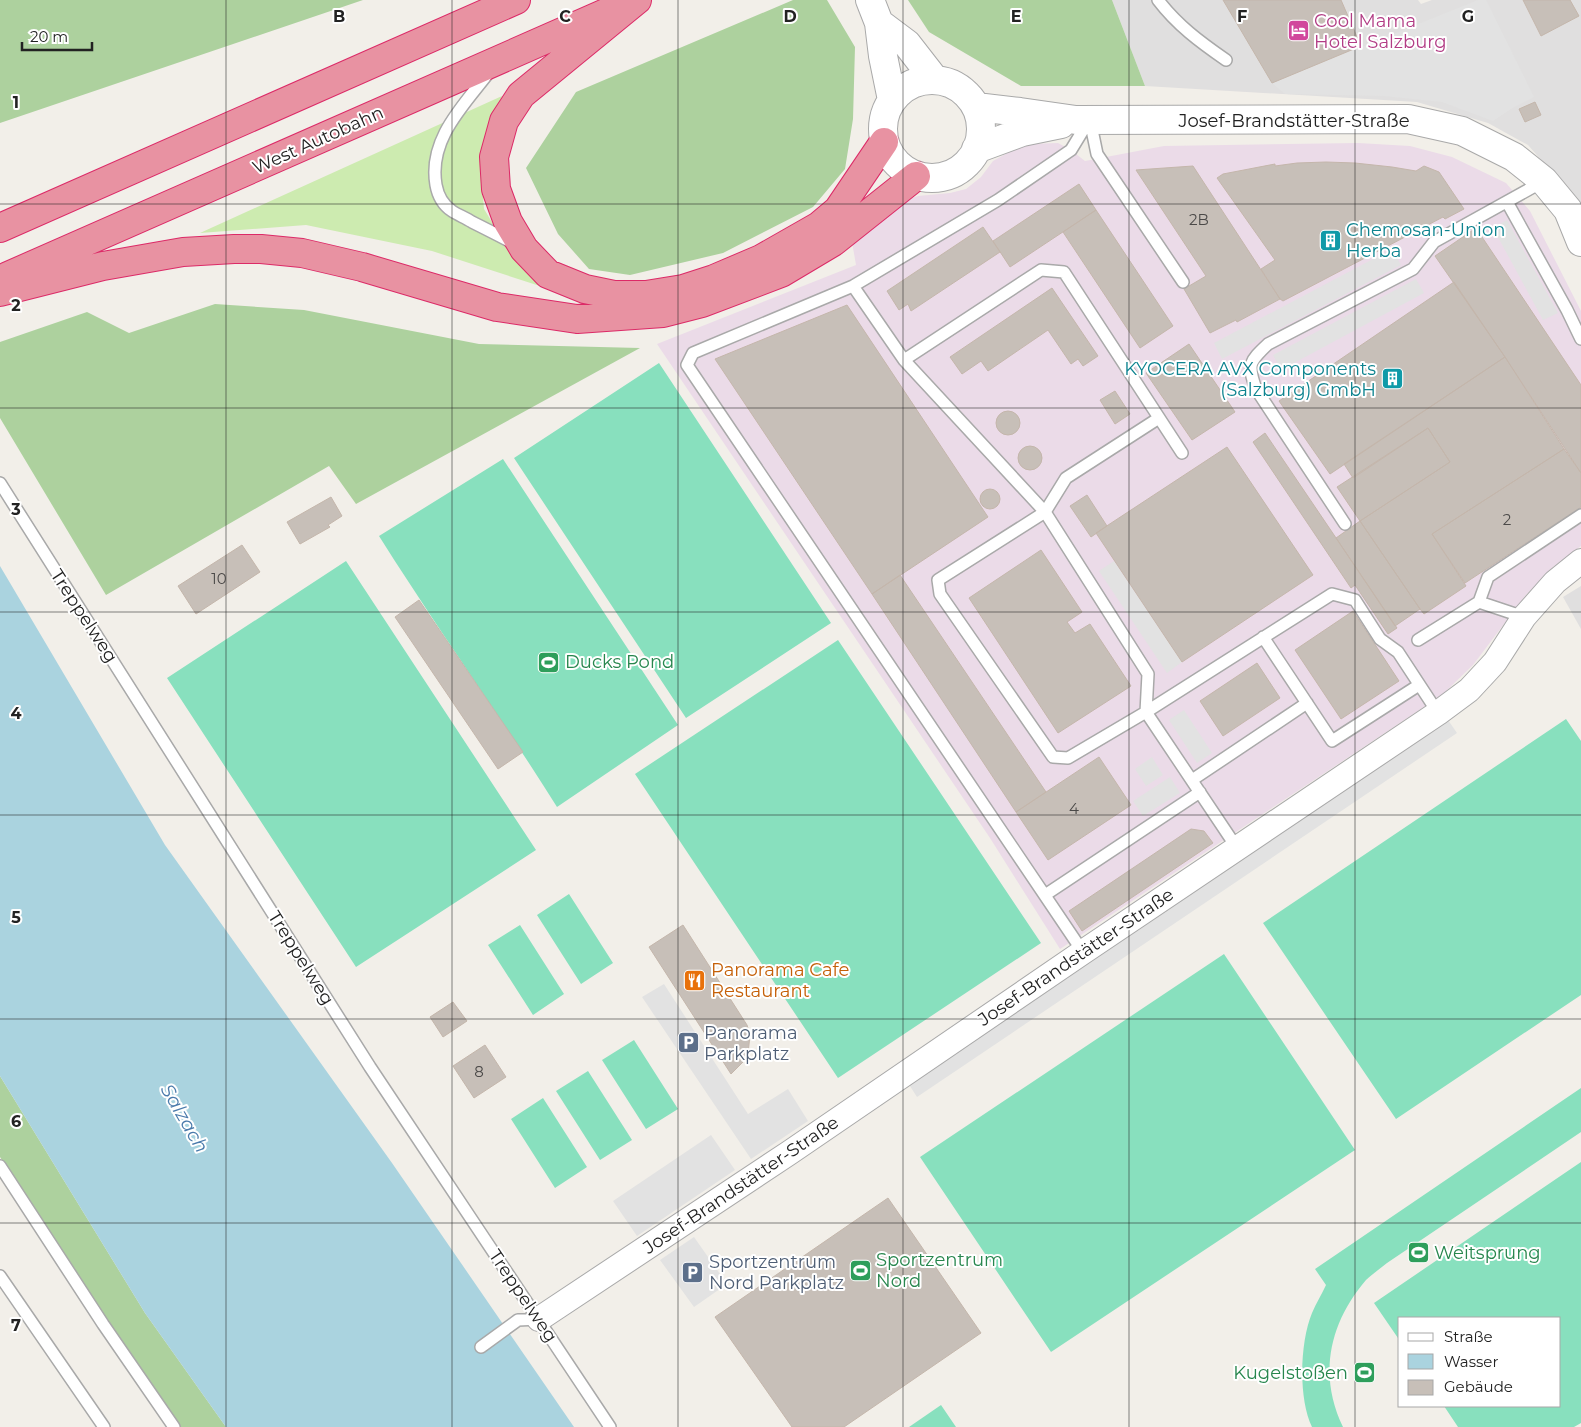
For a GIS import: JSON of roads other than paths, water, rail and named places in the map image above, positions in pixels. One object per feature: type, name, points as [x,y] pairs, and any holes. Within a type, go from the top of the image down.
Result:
[{"type":"highway","points":[[0,228],[516,0]]},
{"type":"highway","points":[[636,0],[521,95],[504,121],[494,157],[496,189],[508,222],[524,249],[548,274],[584,289],[614,295],[646,295],[683,289],[714,279],[762,259],[819,226],[838,210],[884,142]]},
{"type":"highway","name":"West Autobahn","points":[[0,280],[636,0]]},
{"type":"highway","points":[[0,292],[103,266],[183,252],[261,249],[302,253],[362,267],[497,307],[577,319],[663,313],[702,303],[781,274],[833,242],[916,176]]},
{"type":"street","points":[[875,11],[907,44],[936,80]]},
{"type":"street","points":[[875,11],[892,100]]},
{"type":"street","points":[[936,80],[952,84],[966,94],[976,108],[980,124],[980,140],[973,155],[962,167],[948,175],[932,178],[916,176],[902,168],[891,156],[884,142],[883,127],[885,113],[892,100],[904,88],[919,82],[936,80]]},
{"type":"street","name":"Josef-Brandstätter-Straße","points":[[976,108],[1083,120],[1408,119],[1462,131],[1514,157],[1544,182],[1568,210],[1581,242]]},
{"type":"street","name":"Josef-Brandstätter-Straße","points":[[976,149],[1022,132],[1083,120]]},
{"type":"street","name":"Josef-Brandstätter-Straße","points":[[539,1319],[790,1153],[1082,952],[1438,713],[1469,690],[1494,662],[1524,617],[1556,582],[1581,561]]},
{"type":"lane","points":[[1158,0],[1169,15],[1189,34],[1226,60]]},
{"type":"lane","points":[[499,60],[444,133],[435,159],[435,176],[437,191],[442,202],[451,211],[524,249]]},
{"type":"lane","points":[[1083,120],[1097,154],[1183,282]]},
{"type":"lane","points":[[1082,952],[687,365],[693,353],[853,286],[998,200],[1071,150],[1083,120]]},
{"type":"lane","points":[[1345,524],[1256,389],[1250,372],[1253,358],[1268,344],[1413,269],[1434,242],[1544,182]]},
{"type":"lane","points":[[1506,202],[1567,310],[1581,339]]},
{"type":"lane","points":[[904,360],[1041,270],[1064,272],[1182,452]]},
{"type":"lane","points":[[853,286],[904,360],[1045,512],[1148,674],[1146,712],[1237,848]]},
{"type":"lane","points":[[1159,418],[1066,478],[1045,512],[938,580],[940,594],[1053,757],[1068,758],[1146,712],[1332,594],[1354,600],[1380,639],[1398,652],[1438,713]]},
{"type":"lane","name":"Treppelweg","points":[[0,483],[370,1067],[610,1427]]},
{"type":"lane","points":[[1418,640],[1479,602],[1488,578],[1581,515]]},
{"type":"lane","points":[[1479,602],[1524,617]]},
{"type":"lane","points":[[1264,637],[1332,740],[1420,685]]},
{"type":"lane","points":[[1192,780],[1308,704]]},
{"type":"lane","points":[[1045,895],[1200,792]]},
{"type":"lane","points":[[0,1166],[103,1324],[174,1427]]},
{"type":"lane","points":[[0,1276],[104,1427]]},
{"type":"lane","points":[[481,1346],[518,1320],[539,1319]]},
{"type":"water","name":"Salzach","points":[[0,566],[165,845],[392,1163],[574,1427],[226,1427],[145,1313],[0,1076]]},
{"type":"place","name":"Cool Mama Hotel Salzburg","points":[[1298,31]]},
{"type":"place","name":"Chemosan-Union Herba","points":[[1330,240]]},
{"type":"place","name":"KYOCERA AVX Components (Salzburg) GmbH","points":[[1392,379]]},
{"type":"place","name":"Ducks Pond","points":[[549,662]]},
{"type":"place","name":"Panorama Cafe Restaurant","points":[[695,980]]},
{"type":"place","name":"Panorama Parkplatz","points":[[688,1043]]},
{"type":"place","name":"Weitsprung","points":[[1418,1253]]},
{"type":"place","name":"Sportzentrum Nord","points":[[860,1270]]},
{"type":"place","name":"Sportzentrum Nord Parkplatz","points":[[693,1272]]},
{"type":"place","name":"Kugelstoßen","points":[[1364,1373]]}]
